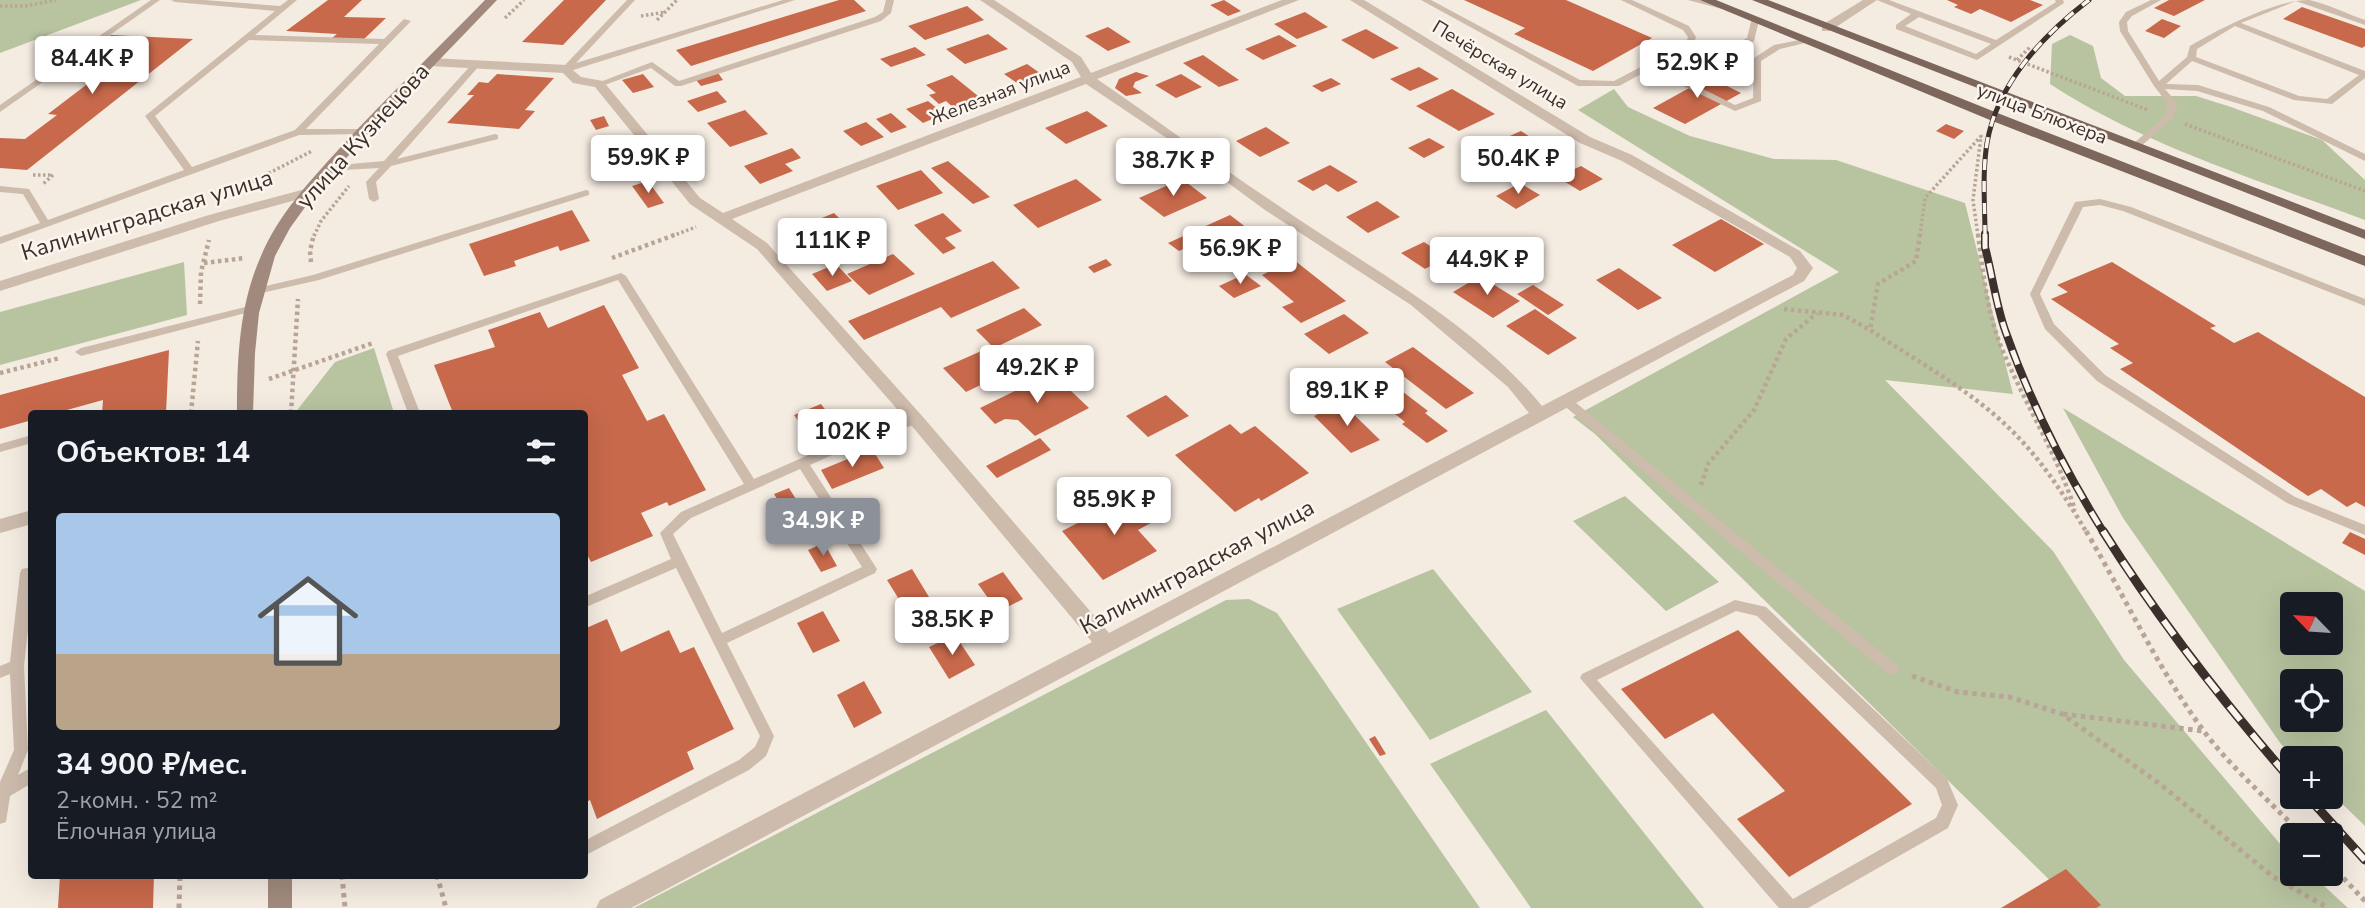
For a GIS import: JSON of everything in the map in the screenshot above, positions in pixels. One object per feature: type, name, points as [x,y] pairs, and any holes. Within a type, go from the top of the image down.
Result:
[{"type":"main road","name":"улица Блюхера","points":[[1706,0],[1995,117],[2365,261]]},
{"type":"main road","name":"улица Блюхера","points":[[1758,0],[2365,235]]},
{"type":"street","name":"улица Кузнецова","points":[[245,410],[247,346],[253,307],[269,256],[288,220],[361,132],[491,0]]},
{"type":"street","points":[[986,0],[1077,61],[1089,80],[1176,138],[1270,207],[1416,302],[1514,383],[1540,415]]},
{"type":"street","name":"Железная улица","points":[[720,219],[1293,0]]},
{"type":"street","name":"Печёрская улица","points":[[1356,0],[1585,139],[1627,158],[1795,254],[1805,268]]},
{"type":"street","points":[[1826,28],[1871,0]]},
{"type":"street","points":[[430,62],[567,69],[578,80],[599,83],[695,201],[762,246],[917,421],[1105,643]]},
{"type":"street","name":"Калининградская улица","points":[[0,286],[214,218],[309,192]]},
{"type":"street","name":"Калининградская улица","points":[[608,908],[1799,278],[1805,268]]},
{"type":"street","points":[[0,526],[28,518]]},
{"type":"street","points":[[280,879],[280,908]]},
{"type":"lane","points":[[0,109],[156,0]]},
{"type":"lane","points":[[175,0],[282,9]]},
{"type":"lane","points":[[190,171],[150,116],[293,0]]},
{"type":"lane","points":[[567,69],[631,0]]},
{"type":"lane","points":[[567,69],[791,0]]},
{"type":"lane","points":[[599,83],[652,65],[678,84],[878,19],[887,13],[890,0]]},
{"type":"lane","points":[[1424,0],[1578,83],[1616,84],[1690,44],[1692,37],[1686,28],[1625,0]]},
{"type":"lane","points":[[1692,0],[1722,7]]},
{"type":"lane","points":[[1881,0],[1997,43]]},
{"type":"lane","points":[[1917,14],[1899,27],[1977,57],[2060,3],[2059,0]]},
{"type":"lane","points":[[2136,146],[2168,117],[2173,104],[2131,44],[2123,22],[2129,13],[2157,0]]},
{"type":"lane","points":[[2158,86],[2192,58],[2193,48],[2234,23],[2293,0]]},
{"type":"lane","points":[[2300,0],[2365,23]]},
{"type":"lane","points":[[298,132],[407,20]]},
{"type":"lane","points":[[1755,20],[1751,38],[1678,80],[1735,108],[1758,99],[1757,60],[1777,47],[1806,40]]},
{"type":"lane","points":[[2192,58],[2297,98],[2329,102],[2365,74],[2234,23]]},
{"type":"lane","points":[[246,37],[385,42]]},
{"type":"lane","points":[[374,199],[371,183],[476,65]]},
{"type":"lane","points":[[2158,86],[2198,88],[2266,109],[2365,158]]},
{"type":"lane","points":[[0,241],[298,132],[361,132]]},
{"type":"lane","points":[[328,169],[387,164],[495,137]]},
{"type":"lane","points":[[0,189],[26,191],[46,224]]},
{"type":"lane","points":[[257,291],[315,278],[586,193]]},
{"type":"lane","points":[[2365,303],[2127,209],[2100,202],[2080,204],[2035,294],[2049,326],[2101,378],[2291,500],[2365,530]]},
{"type":"lane","points":[[413,410],[391,354],[621,276],[752,487]]},
{"type":"lane","points":[[81,352],[253,307]]},
{"type":"lane","points":[[1566,401],[1892,669]]},
{"type":"lane","points":[[588,847],[744,765],[761,751],[767,736],[666,533],[686,514],[883,427],[917,421]]},
{"type":"lane","points":[[0,448],[28,440]]},
{"type":"lane","points":[[719,641],[870,569],[803,464]]},
{"type":"lane","points":[[588,601],[679,561]]},
{"type":"lane","points":[[0,817],[1,793],[21,750],[17,666],[27,573]]},
{"type":"lane","points":[[1735,605],[1761,611],[1942,784],[1950,805],[1942,822],[1791,908],[1587,678],[1735,605]]},
{"type":"lane","points":[[0,672],[17,666]]},
{"type":"lane","points":[[1,793],[28,776]]},
{"type":"path","points":[[0,6],[25,6],[56,0]]},
{"type":"path","points":[[1988,50],[2365,191]]},
{"type":"path","points":[[1972,127],[1981,136]]},
{"type":"path","points":[[1870,330],[1878,284],[1916,261],[1925,198],[1981,136]]},
{"type":"path","points":[[1981,136],[1973,200],[1984,282],[2001,347],[2065,479],[2078,518]]},
{"type":"path","points":[[1745,306],[1843,315],[1870,330],[1992,414],[2023,441],[2078,518],[2166,673],[2204,731],[2291,823]]},
{"type":"path","points":[[1693,505],[1708,464],[1754,410],[1786,339],[1817,313]]},
{"type":"path","points":[[0,373],[81,352]]},
{"type":"path","points":[[1892,669],[1958,692],[2010,697],[2062,714],[2204,731]]},
{"type":"path","points":[[2062,714],[2160,784],[2272,876],[2328,908]]},
{"type":"path","points":[[2343,878],[2365,901]]},
{"type":"path","points":[[178,908],[180,879]]},
{"type":"path","points":[[342,879],[345,908]]},
{"type":"path","points":[[437,879],[446,908]]},
{"type":"green space","points":[[0,0],[141,0],[0,53]]},
{"type":"green space","points":[[2070,35],[2093,46],[2101,78],[2125,96],[2196,96],[2322,140],[2365,180],[2365,220],[2163,144],[2086,106],[2050,84],[2052,44]]},
{"type":"green space","points":[[1614,89],[1628,107],[1690,136],[1774,159],[1836,160],[1965,203],[2013,394],[1885,380],[2053,551],[2124,660],[2280,844],[2280,886],[2324,886],[2348,908],[2078,908],[1595,434],[1573,417],[1839,272],[1578,110]]},
{"type":"green space","points":[[184,262],[187,315],[0,365],[0,312]]},
{"type":"green space","points":[[374,348],[393,410],[298,410],[335,362]]},
{"type":"green space","points":[[2063,408],[2365,591],[2365,826],[2343,805],[2343,746],[2281,744],[2123,518]]},
{"type":"green space","points":[[1625,496],[1719,582],[1666,611],[1573,521]]},
{"type":"green space","points":[[1433,569],[1532,692],[1430,740],[1337,609]]},
{"type":"green space","points":[[1249,599],[1277,613],[1480,908],[634,908],[1226,600]]},
{"type":"green space","points":[[1546,710],[1704,908],[1531,908],[1430,764]]},
{"type":"building","points":[[328,0],[362,0],[344,17],[386,18],[364,39],[332,38],[337,34],[286,31]]},
{"type":"building","points":[[564,0],[606,0],[563,45],[522,42]]},
{"type":"building","points":[[839,0],[854,0],[866,11],[691,66],[676,50]]},
{"type":"building","points":[[1224,0],[1241,11],[1228,16],[1210,5]]},
{"type":"building","points":[[1464,0],[1566,0],[1652,38],[1593,71],[1514,34],[1525,28]]},
{"type":"building","points":[[1947,0],[2030,0],[2043,5],[2011,22],[1980,9],[1971,14],[1954,7],[1958,5]]},
{"type":"building","points":[[2169,0],[2205,0],[2174,16],[2154,8]]},
{"type":"building","points":[[967,6],[984,20],[925,40],[908,26]]},
{"type":"building","points":[[2302,7],[2365,29],[2365,46],[2362,48],[2283,19]]},
{"type":"building","points":[[1305,12],[1328,27],[1297,39],[1274,24]]},
{"type":"building","points":[[2162,19],[2181,26],[2164,38],[2145,31]]},
{"type":"building","points":[[1108,27],[1131,42],[1108,51],[1085,36]]},
{"type":"building","points":[[1366,29],[1399,48],[1373,59],[1341,40]]},
{"type":"building","points":[[988,34],[1008,49],[965,64],[946,49]]},
{"type":"building","points":[[111,35],[193,39],[27,170],[0,168],[0,138],[25,139],[57,115],[48,114],[90,82],[98,83],[129,60],[80,57]]},
{"type":"building","points":[[1279,35],[1297,46],[1263,60],[1245,49]]},
{"type":"building","points":[[915,47],[926,55],[891,67],[880,59]]},
{"type":"building","points":[[1203,55],[1239,80],[1219,87],[1183,63]]},
{"type":"building","points":[[1027,64],[1047,78],[1024,88],[1004,74]]},
{"type":"building","points":[[1419,67],[1439,79],[1410,91],[1390,79]]},
{"type":"building","points":[[1136,72],[1149,76],[1135,82],[1133,87],[1142,93],[1126,96],[1115,88],[1119,79]]},
{"type":"building","points":[[718,73],[723,80],[701,86],[696,80]]},
{"type":"building","points":[[497,74],[554,78],[525,110],[535,111],[519,129],[447,123],[474,95],[467,95],[479,82],[488,83]]},
{"type":"building","points":[[643,74],[654,87],[633,93],[622,80]]},
{"type":"building","points":[[1181,74],[1202,87],[1176,98],[1155,85]]},
{"type":"building","points":[[952,75],[983,100],[956,110],[946,101],[939,104],[929,95],[936,93],[926,85]]},
{"type":"building","points":[[1709,77],[1741,93],[1685,124],[1653,108]]},
{"type":"building","points":[[1331,78],[1341,84],[1322,92],[1312,86]]},
{"type":"building","points":[[1452,89],[1495,114],[1459,131],[1416,106]]},
{"type":"building","points":[[717,91],[727,102],[698,112],[687,101]]},
{"type":"building","points":[[928,101],[944,114],[923,123],[906,109]]},
{"type":"building","points":[[745,110],[768,134],[730,147],[707,123]]},
{"type":"building","points":[[1087,111],[1108,126],[1066,144],[1045,128]]},
{"type":"building","points":[[891,113],[907,127],[891,133],[876,119]]},
{"type":"building","points":[[604,116],[609,126],[596,130],[590,120]]},
{"type":"building","points":[[866,122],[884,137],[861,146],[843,131]]},
{"type":"building","points":[[1946,124],[1964,131],[1954,139],[1936,131]]},
{"type":"building","points":[[1266,127],[1290,143],[1260,157],[1236,141]]},
{"type":"building","points":[[1521,131],[1541,144],[1505,160],[1485,147]]},
{"type":"building","points":[[1429,138],[1445,147],[1424,158],[1408,148]]},
{"type":"building","points":[[619,143],[636,163],[622,168],[606,148]]},
{"type":"building","points":[[792,148],[801,158],[785,164],[793,171],[760,184],[744,166]]},
{"type":"building","points":[[948,161],[990,197],[973,204],[931,168]]},
{"type":"building","points":[[1330,165],[1358,182],[1338,192],[1326,184],[1313,191],[1297,181]]},
{"type":"building","points":[[1581,166],[1603,179],[1580,191],[1557,177]]},
{"type":"building","points":[[921,170],[943,193],[898,210],[876,186]]},
{"type":"building","points":[[1076,179],[1102,200],[1038,228],[1013,205]]},
{"type":"building","points":[[1182,179],[1207,198],[1164,217],[1139,198]]},
{"type":"building","points":[[648,181],[664,203],[648,208],[632,186]]},
{"type":"building","points":[[1520,183],[1540,195],[1516,209],[1496,196]]},
{"type":"building","points":[[1377,201],[1400,217],[1368,233],[1346,217]]},
{"type":"building","points":[[572,210],[590,241],[560,251],[558,246],[514,261],[516,266],[484,276],[469,244]]},
{"type":"building","points":[[834,213],[846,225],[814,238],[802,226]]},
{"type":"building","points":[[943,213],[962,231],[945,238],[956,248],[943,254],[914,225]]},
{"type":"building","points":[[1230,215],[1247,228],[1205,248],[1199,242],[1179,251],[1168,243]]},
{"type":"building","points":[[1721,219],[1764,244],[1715,272],[1672,245]]},
{"type":"building","points":[[1267,234],[1287,250],[1255,265],[1235,248]]},
{"type":"building","points":[[1424,242],[1447,257],[1425,269],[1401,253]]},
{"type":"building","points":[[893,254],[915,274],[869,295],[847,274]]},
{"type":"building","points":[[1106,259],[1112,265],[1094,273],[1088,267]]},
{"type":"building","points":[[1294,260],[1346,301],[1301,323],[1282,307],[1294,302],[1262,275]]},
{"type":"building","points":[[993,261],[1020,288],[951,318],[941,307],[864,340],[848,321]]},
{"type":"building","points":[[2112,262],[2216,326],[2210,328],[2234,343],[2258,332],[2365,397],[2365,507],[2356,502],[2347,507],[2321,489],[2308,496],[2120,369],[2133,363],[2110,348],[2119,344],[2051,299],[2068,292],[2057,285]]},
{"type":"building","points":[[836,264],[852,281],[827,291],[812,274]]},
{"type":"building","points":[[1619,268],[1662,298],[1638,310],[1596,280]]},
{"type":"building","points":[[1245,274],[1261,286],[1234,298],[1219,286]]},
{"type":"building","points":[[1480,276],[1520,301],[1493,318],[1453,292]]},
{"type":"building","points":[[1533,285],[1564,305],[1548,315],[1517,294]]},
{"type":"building","points":[[604,305],[639,368],[622,375],[647,421],[664,414],[706,490],[669,506],[667,502],[641,513],[653,536],[591,562],[588,556],[588,410],[452,410],[434,365],[495,347],[488,330],[540,312],[548,328]]},
{"type":"building","points":[[1024,308],[1042,325],[994,348],[976,330]]},
{"type":"building","points":[[1535,309],[1577,338],[1548,355],[1506,326]]},
{"type":"building","points":[[1344,314],[1369,333],[1329,354],[1304,334]]},
{"type":"building","points":[[1413,347],[1474,393],[1446,409],[1385,362]]},
{"type":"building","points":[[988,348],[1010,371],[966,392],[943,368]]},
{"type":"building","points":[[169,350],[166,410],[102,410],[103,400],[67,410],[28,410],[28,421],[0,429],[0,395]]},
{"type":"building","points":[[1049,356],[1058,365],[1035,376],[1026,367]]},
{"type":"building","points":[[1052,373],[1089,408],[1035,436],[1018,420],[1005,419],[995,424],[980,408]]},
{"type":"building","points":[[1390,382],[1428,411],[1425,413],[1448,431],[1427,443],[1402,424],[1405,422],[1370,394]]},
{"type":"building","points":[[1166,395],[1189,416],[1148,437],[1126,416]]},
{"type":"building","points":[[1342,403],[1380,440],[1351,453],[1314,416]]},
{"type":"building","points":[[821,404],[833,420],[806,432],[794,415]]},
{"type":"building","points":[[1230,424],[1241,434],[1255,426],[1309,473],[1261,501],[1259,498],[1235,512],[1175,455]]},
{"type":"building","points":[[1040,438],[1051,450],[997,478],[986,466]]},
{"type":"building","points":[[872,449],[884,468],[832,489],[821,470]]},
{"type":"building","points":[[789,488],[802,509],[787,515],[774,494]]},
{"type":"building","points":[[1135,494],[1158,519],[1138,530],[1157,551],[1103,580],[1062,531]]},
{"type":"building","points":[[806,515],[819,536],[804,543],[792,521]]},
{"type":"building","points":[[2350,532],[2365,539],[2365,555],[2342,543]]},
{"type":"building","points":[[824,543],[837,566],[821,572],[808,550]]},
{"type":"building","points":[[912,569],[929,597],[905,609],[887,580]]},
{"type":"building","points":[[1003,572],[1023,599],[998,612],[978,584]]},
{"type":"building","points":[[823,611],[840,641],[813,653],[797,623]]},
{"type":"building","points":[[607,619],[621,652],[669,630],[680,653],[694,647],[734,729],[687,752],[694,769],[597,819],[590,800],[588,801],[588,627]]},
{"type":"building","points":[[1738,630],[1912,804],[1789,877],[1737,819],[1785,791],[1713,713],[1665,739],[1621,689]]},
{"type":"building","points":[[955,635],[975,665],[949,679],[929,647]]},
{"type":"building","points":[[864,681],[882,713],[854,728],[837,695]]},
{"type":"building","points":[[1375,736],[1386,754],[1380,756],[1369,739]]},
{"type":"building","points":[[2066,869],[2101,905],[2096,908],[2001,908]]},
{"type":"building","points":[[60,879],[154,879],[153,908],[58,908]]},
{"type":"railway","points":[[1985,236],[1985,155],[1992,121],[2024,62],[2055,29],[2089,0]]},
{"type":"railway","points":[[1985,236],[1999,310],[2025,383],[2075,484],[2104,533]]},
{"type":"railway","points":[[2103,531],[2193,660],[2280,767]]},
{"type":"railway","points":[[2319,809],[2365,860]]}]
